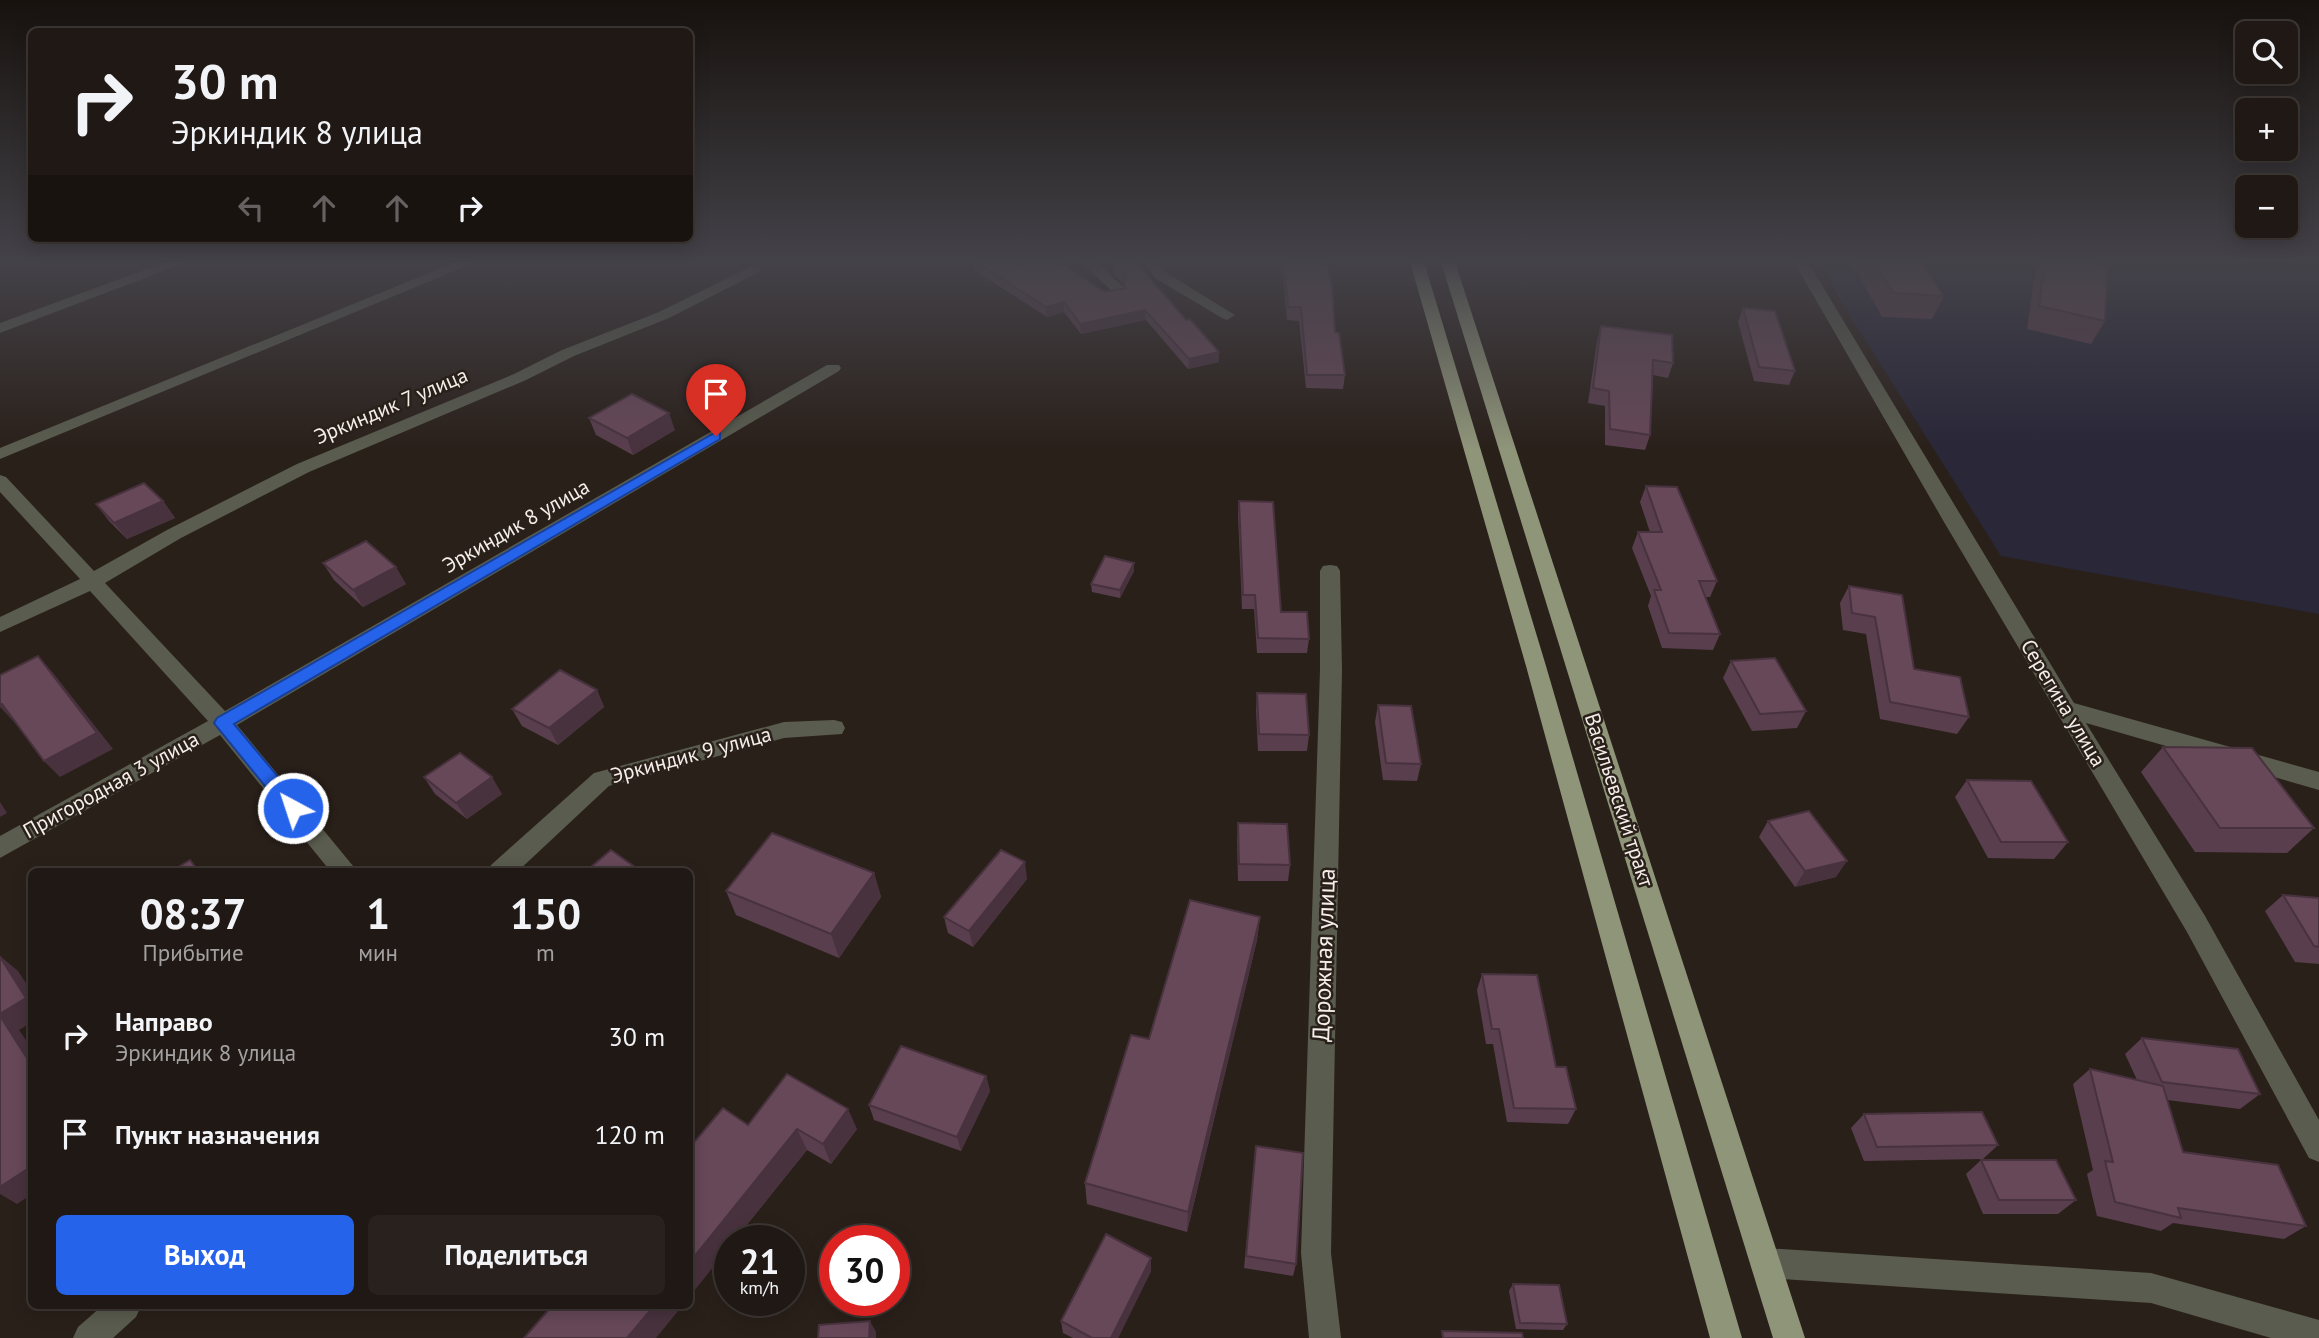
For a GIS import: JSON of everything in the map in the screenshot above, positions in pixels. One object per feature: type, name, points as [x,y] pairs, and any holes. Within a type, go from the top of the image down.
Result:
[{"type":"main road","name":"Васильевский тракт","points":[[1435,324],[1532,653],[1726,1338]]},
{"type":"main road","name":"Васильевский тракт","points":[[1468,324],[1789,1338]]},
{"type":"street","points":[[0,454],[316,324]]},
{"type":"street","name":"Эркиндик 7 улица","points":[[0,625],[91,582],[174,534],[303,467],[640,324]]},
{"type":"street","name":"Серегина улица","points":[[1838,324],[2196,924],[2319,1148]]},
{"type":"street","name":"Эркиндик 8 улица","points":[[223,723],[833,368]]},
{"type":"street","points":[[0,481],[223,723],[343,868]]},
{"type":"street","name":"Дорожная улица","points":[[1325,1338],[1316,1253],[1331,670],[1330,571]]},
{"type":"street","points":[[2066,709],[2319,781]]},
{"type":"street","name":"Пригородная 3 улица","points":[[0,848],[223,723]]},
{"type":"street","name":"Эркиндик 9 улица","points":[[504,868],[602,779],[784,730],[834,729]]},
{"type":"street","points":[[1765,1263],[2151,1288],[2319,1336]]},
{"type":"street","points":[[89,1338],[122,1309]]},
{"type":"shaded area","points":[[1855,324],[2319,324],[2319,614],[2001,556]]},
{"type":"building","points":[[1158,324],[1195,324],[1219,352],[1189,359]]},
{"type":"building","points":[[1303,324],[1335,324],[1335,332],[1339,333],[1345,375],[1307,375]]},
{"type":"building","points":[[1747,324],[1779,324],[1795,371],[1759,367]]},
{"type":"building","points":[[1601,326],[1672,335],[1673,363],[1653,360],[1650,435],[1610,429],[1609,391],[1593,388]]},
{"type":"building","points":[[632,394],[669,413],[627,438],[589,418]]},
{"type":"building","points":[[144,483],[163,501],[114,523],[96,504]]},
{"type":"building","points":[[1646,486],[1677,487],[1717,581],[1699,581],[1720,634],[1669,633],[1654,590],[1661,590],[1638,532],[1662,532]]},
{"type":"building","points":[[1239,501],[1273,502],[1281,612],[1307,612],[1309,639],[1258,638],[1255,595],[1243,595]]},
{"type":"building","points":[[366,541],[396,567],[353,590],[323,563]]},
{"type":"building","points":[[1105,556],[1134,563],[1120,590],[1091,584]]},
{"type":"building","points":[[1849,586],[1902,595],[1914,669],[1960,677],[1969,717],[1890,702],[1875,617],[1852,613]]},
{"type":"building","points":[[38,656],[97,733],[44,761],[2,704],[0,705],[0,675]]},
{"type":"building","points":[[1775,658],[1806,711],[1760,714],[1731,661]]},
{"type":"building","points":[[560,670],[597,690],[549,728],[512,709]]},
{"type":"building","points":[[1257,693],[1306,694],[1309,735],[1259,734]]},
{"type":"building","points":[[1378,705],[1411,706],[1421,764],[1386,763]]},
{"type":"building","points":[[2163,747],[2252,748],[2314,828],[2220,828]]},
{"type":"building","points":[[460,753],[492,777],[456,803],[424,777]]},
{"type":"building","points":[[1967,780],[2031,781],[2068,842],[2001,842]]},
{"type":"building","points":[[1809,811],[1847,861],[1805,871],[1768,821]]},
{"type":"building","points":[[1238,823],[1287,824],[1290,865],[1239,864]]},
{"type":"building","points":[[772,833],[874,873],[831,934],[726,891]]},
{"type":"building","points":[[611,850],[636,868],[590,868]]},
{"type":"building","points":[[1001,850],[1025,862],[969,931],[944,917]]},
{"type":"building","points":[[190,860],[196,868],[177,868]]},
{"type":"building","points":[[2283,895],[2319,898],[2319,947],[2314,946]]},
{"type":"building","points":[[1190,900],[1260,917],[1188,1212],[1085,1183],[1131,1035],[1149,1039]]},
{"type":"building","points":[[0,957],[26,998],[0,1014]]},
{"type":"building","points":[[1482,974],[1537,975],[1556,1067],[1566,1067],[1576,1109],[1514,1108],[1499,1029],[1492,1029]]},
{"type":"building","points":[[0,1016],[28,1060],[28,1169],[0,1187]]},
{"type":"building","points":[[2142,1038],[2238,1049],[2260,1094],[2162,1082]]},
{"type":"building","points":[[901,1046],[986,1076],[957,1137],[869,1105]]},
{"type":"building","points":[[2090,1069],[2163,1086],[2183,1152],[2278,1165],[2306,1226],[2178,1208],[2181,1218],[2115,1202],[2105,1161],[2113,1162]]},
{"type":"building","points":[[787,1074],[848,1109],[823,1144],[797,1129],[720,1225],[714,1225],[714,1232],[693,1258],[693,1143],[723,1108],[748,1125]]},
{"type":"building","points":[[1982,1112],[1998,1145],[1877,1147],[1864,1114]]},
{"type":"building","points":[[1256,1146],[1303,1153],[1296,1264],[1246,1256]]},
{"type":"building","points":[[1981,1160],[2056,1160],[2076,1200],[1999,1200]]},
{"type":"building","points":[[1106,1234],[1151,1258],[1111,1338],[1092,1338],[1061,1321]]},
{"type":"building","points":[[1513,1284],[1559,1285],[1567,1324],[1520,1323]]},
{"type":"building","points":[[549,1309],[651,1309],[627,1338],[524,1338]]},
{"type":"building","points":[[870,1321],[869,1338],[818,1338],[819,1325]]},
{"type":"building","points":[[1442,1331],[1522,1333],[1523,1338],[1443,1338]]},
{"type":"route","points":[[293,808],[223,723],[716,436]]}]
